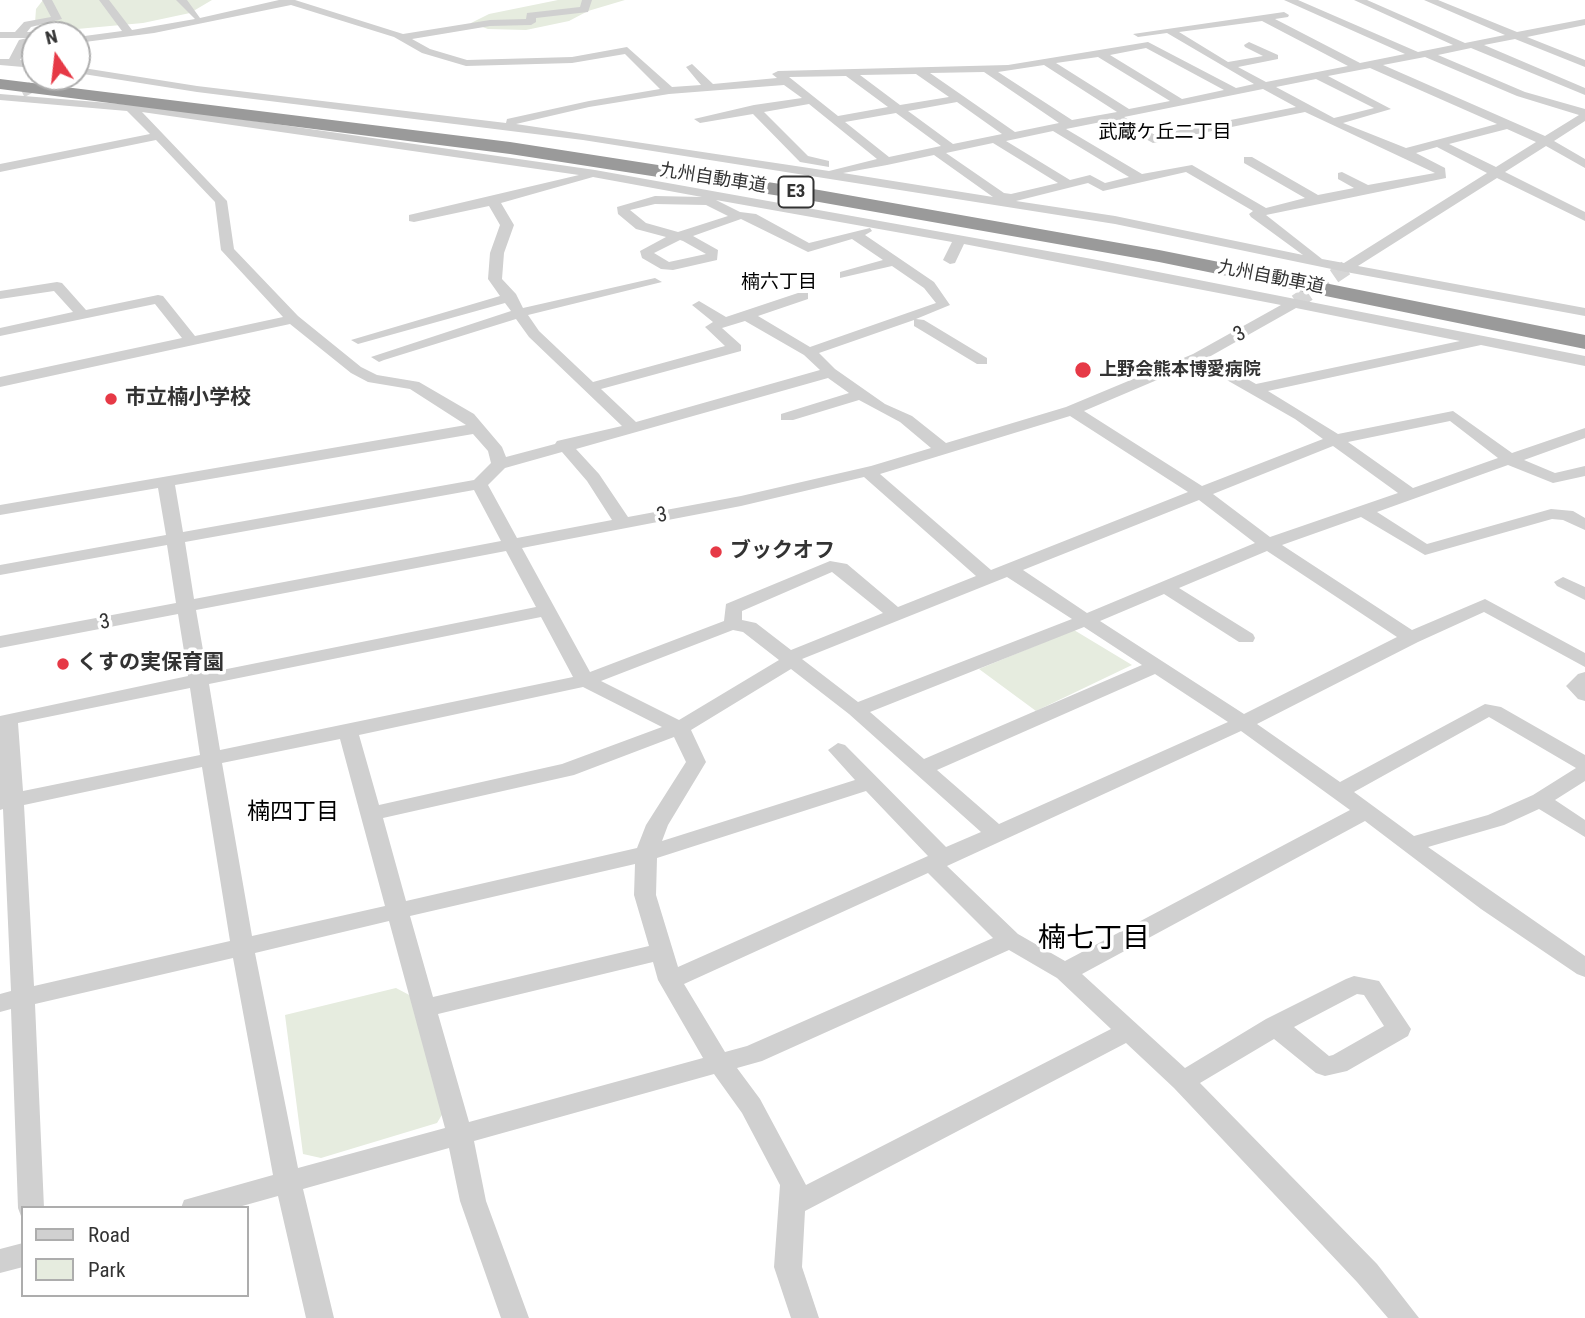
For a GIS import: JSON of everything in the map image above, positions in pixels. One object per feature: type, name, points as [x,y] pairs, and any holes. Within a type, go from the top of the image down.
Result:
[{"type":"highway","name":"九州自動車道","points":[[6,70],[746,175],[1156,246],[1585,331]]},
{"type":"highway","name":"九州自動車道","points":[[8,93],[496,146],[806,194],[1159,256],[1585,342]]},
{"type":"street","points":[[0,35],[18,35],[28,24],[57,19],[47,0]]},
{"type":"street","points":[[104,0],[127,30]]},
{"type":"street","points":[[91,35],[200,15],[181,0]]},
{"type":"street","points":[[402,37],[490,23],[531,22],[531,15],[584,10],[587,0]]},
{"type":"street","points":[[1289,0],[1521,94],[1585,114]]},
{"type":"street","points":[[1318,12],[1363,2],[1390,0]]},
{"type":"street","points":[[1429,0],[1585,64]]},
{"type":"street","points":[[91,36],[143,32],[287,1],[402,37],[426,51],[466,63],[572,60],[626,50],[670,91]]},
{"type":"street","points":[[1363,2],[1585,92]]},
{"type":"street","points":[[1138,34],[1284,15]]},
{"type":"street","points":[[1264,18],[1359,67]]},
{"type":"street","points":[[824,174],[1585,22]]},
{"type":"street","points":[[1171,31],[1332,121],[1405,152],[1441,171],[1442,175],[1316,199],[1256,214],[1301,246],[1318,262]]},
{"type":"street","points":[[0,62],[6,70],[21,45]]},
{"type":"street","points":[[1228,65],[1274,57],[1249,45]]},
{"type":"street","points":[[887,161],[838,119],[778,74],[985,68],[1136,46],[1154,47],[1235,92]]},
{"type":"street","points":[[1564,55],[1585,51]]},
{"type":"street","points":[[1098,52],[1181,103]]},
{"type":"street","points":[[1045,61],[1127,113]]},
{"type":"street","points":[[1373,65],[1545,141],[1585,164]]},
{"type":"street","points":[[692,67],[710,88]]},
{"type":"street","points":[[985,68],[1069,124]]},
{"type":"street","points":[[916,69],[1013,136]]},
{"type":"street","points":[[847,71],[951,148]]},
{"type":"street","points":[[91,72],[197,89],[500,124],[1115,220],[1346,268],[1585,312]]},
{"type":"street","points":[[1319,75],[1385,109],[1332,121]]},
{"type":"street","points":[[500,124],[589,104],[670,91],[786,81]]},
{"type":"street","points":[[8,93],[130,107],[595,174],[711,198],[885,225],[1296,302],[1585,361]]},
{"type":"street","points":[[1217,96],[1259,118]]},
{"type":"street","points":[[838,119],[957,99]]},
{"type":"street","points":[[701,119],[813,100]]},
{"type":"street","points":[[1166,106],[1205,129]]},
{"type":"street","points":[[130,107],[155,136],[221,201],[224,237],[228,250],[293,318],[356,370],[373,379],[414,385],[468,417],[496,450],[499,464]]},
{"type":"street","points":[[754,108],[804,159],[842,170]]},
{"type":"street","points":[[1153,139],[1309,108]]},
{"type":"street","points":[[1346,268],[1585,114]]},
{"type":"street","points":[[1113,116],[1170,147]]},
{"type":"street","points":[[1405,152],[1508,125]]},
{"type":"street","points":[[1055,127],[1141,179]]},
{"type":"street","points":[[0,169],[155,136]]},
{"type":"street","points":[[996,140],[1068,184]]},
{"type":"street","points":[[1436,142],[1585,217]]},
{"type":"street","points":[[936,151],[1000,196],[1011,198],[1090,179],[1103,187],[1188,168],[1263,211]]},
{"type":"street","points":[[1248,160],[1316,199]]},
{"type":"street","points":[[414,218],[493,201],[595,174]]},
{"type":"street","points":[[1342,176],[1369,191]]},
{"type":"street","points":[[737,215],[735,218],[678,236],[641,226],[623,211],[623,207],[655,200],[711,198],[737,215],[751,217],[808,248],[885,225]]},
{"type":"street","points":[[493,201],[507,225],[497,253],[495,279],[511,297],[534,334],[631,426]]},
{"type":"street","points":[[809,352],[943,305],[943,301],[929,285],[854,234]]},
{"type":"street","points":[[950,260],[960,239]]},
{"type":"street","points":[[845,275],[893,261]]},
{"type":"street","points":[[379,357],[520,313],[654,282]]},
{"type":"street","points":[[0,295],[57,286],[83,315]]},
{"type":"street","points":[[591,387],[736,348],[712,327],[803,296]]},
{"type":"street","points":[[358,340],[511,297]]},
{"type":"street","points":[[0,332],[158,299],[190,339]]},
{"type":"street","name":"3","points":[[0,642],[623,523],[868,472],[946,451],[1072,410],[1198,357],[1296,302]]},
{"type":"street","points":[[699,306],[725,323]]},
{"type":"street","points":[[746,316],[809,352],[830,372],[861,394],[906,419],[946,451]]},
{"type":"street","points":[[0,382],[293,318]]},
{"type":"street","points":[[919,323],[982,361]]},
{"type":"street","points":[[1254,389],[1484,340]]},
{"type":"street","points":[[1198,357],[1301,416],[1411,494]]},
{"type":"street","points":[[0,570],[479,484],[499,464],[563,444],[754,396],[830,372]]},
{"type":"street","points":[[787,417],[861,394]]},
{"type":"street","points":[[1072,410],[1201,493],[1268,544],[1411,638]]},
{"type":"street","points":[[371,814],[567,770],[680,727],[789,659],[895,614],[1334,440],[1453,416],[1512,461],[1553,478],[1585,471]]},
{"type":"street","points":[[0,510],[478,428]]},
{"type":"street","points":[[856,710],[1086,620],[1268,544],[1512,461],[1585,433]]},
{"type":"street","points":[[563,444],[593,478],[623,523]]},
{"type":"street","points":[[868,472],[988,577]]},
{"type":"street","points":[[166,483],[242,945],[288,1182],[320,1318]]},
{"type":"street","points":[[479,484],[509,545],[585,681],[680,727],[696,762],[657,825],[646,854],[645,895],[670,980],[718,1061],[751,1106],[793,1185],[788,1267],[805,1318]]},
{"type":"street","points":[[1362,510],[1425,550],[1551,514],[1567,515],[1585,525]]},
{"type":"street","points":[[733,624],[733,608],[830,566],[841,568],[895,614]]},
{"type":"street","points":[[1008,569],[1243,723],[1489,903],[1585,968]]},
{"type":"street","points":[[1563,582],[1585,594]]},
{"type":"street","points":[[1166,587],[1246,638]]},
{"type":"street","points":[[670,980],[1243,723],[1411,638],[1485,605],[1585,661]]},
{"type":"street","points":[[31,1206],[11,1000],[8,719],[545,610]]},
{"type":"street","points":[[7,802],[585,681],[710,630],[733,624],[749,627],[856,710],[998,835]]},
{"type":"street","points":[[922,768],[1156,666]]},
{"type":"street","points":[[1585,678],[1576,686],[1585,695]]},
{"type":"street","points":[[1339,792],[1485,710],[1494,711],[1585,764]]},
{"type":"street","points":[[348,731],[459,1134],[474,1201],[514,1318]]},
{"type":"street","points":[[838,750],[1010,940],[1065,972],[1183,1082],[1367,1273],[1405,1318]]},
{"type":"street","points":[[1411,844],[1496,820],[1539,800],[1585,772]]},
{"type":"street","points":[[11,1000],[396,909],[646,854],[869,783]]},
{"type":"street","points":[[1539,800],[1585,830]]},
{"type":"street","points":[[1065,972],[1366,811]]},
{"type":"street","points":[[201,1206],[718,1061],[753,1054],[1010,940]]},
{"type":"street","points":[[423,1009],[661,952]]},
{"type":"street","points":[[1183,1082],[1275,1026]]},
{"type":"street","points":[[792,1205],[1129,1031]]},
{"type":"street","points":[[0,1261],[21,1256]]},
{"type":"green space","points":[[43,0],[212,0],[190,13],[143,23],[91,28],[91,21],[35,21],[36,9]]},
{"type":"green space","points":[[558,0],[625,0],[588,11],[569,21],[526,30],[488,29],[471,23],[489,14]]},
{"type":"green space","points":[[1074,630],[1132,665],[1036,711],[979,669]]},
{"type":"green space","points":[[396,988],[415,998],[443,1113],[437,1123],[321,1158],[303,1154],[285,1015]]},
{"type":"tunnel","points":[[1296,302],[1346,268]]},
{"type":"place","name":"上野会熊本博愛病院","points":[[1083,370]]},
{"type":"place","name":"市立楠小学校","points":[[111,399]]},
{"type":"place","name":"ブックオフ","points":[[716,552]]},
{"type":"place","name":"くすの実保育園","points":[[63,664]]},
{"type":"district","name":"武蔵ケ丘二丁目","points":[[1165,133]]},
{"type":"district","name":"楠六丁目","points":[[779,283]]},
{"type":"district","name":"楠四丁目","points":[[293,813]]},
{"type":"district","name":"楠七丁目","points":[[1094,940]]}]
